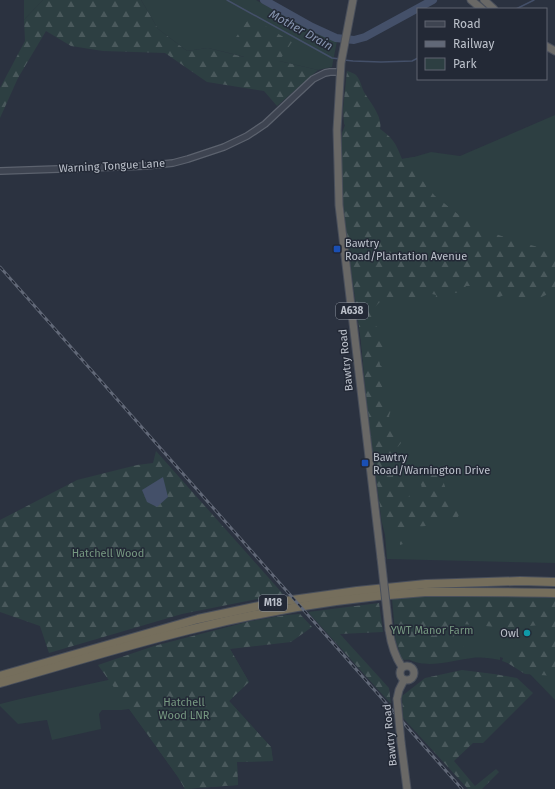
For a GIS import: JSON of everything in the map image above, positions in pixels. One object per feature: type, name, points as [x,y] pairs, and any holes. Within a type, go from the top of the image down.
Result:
[{"type":"highway","name":"Bawtry Road","points":[[353,0],[346,31],[340,72],[337,130],[339,205],[390,642],[402,667]]},
{"type":"highway","points":[[471,0],[481,8]]},
{"type":"highway","points":[[484,0],[493,8]]},
{"type":"highway","name":"M18","points":[[0,676],[198,619],[278,602],[357,591],[426,584],[520,581],[555,582]]},
{"type":"highway","name":"M18","points":[[0,683],[152,639],[284,610],[345,600],[426,592],[555,593]]},
{"type":"highway","name":"Bawtry Road","points":[[406,666],[412,669],[414,672],[411,679],[407,681],[401,678],[399,674],[402,667],[406,666]]},
{"type":"highway","name":"Bawtry Road","points":[[404,680],[399,690],[397,699],[407,789]]},
{"type":"street","name":"Warning Tongue Lane","points":[[0,171],[161,165],[188,159],[224,147],[247,136],[265,124],[313,79],[325,73],[340,72]]},
{"type":"green space","points":[[24,0],[43,0],[24,20]]},
{"type":"green space","points":[[43,0],[141,0],[158,29],[187,51],[208,48],[244,57],[234,40],[250,17],[292,42],[279,61],[318,70],[277,106],[264,91],[207,82],[165,53],[103,51],[71,46],[46,31],[18,78],[0,118],[0,88],[25,41],[24,20]]},
{"type":"green space","points":[[141,0],[256,0],[318,34],[337,41],[332,67],[318,70],[279,61],[245,57],[208,48],[187,51],[158,29]]},
{"type":"green space","points":[[347,71],[355,74],[359,79],[364,92],[378,115],[380,120],[380,129],[394,142],[402,159],[414,157],[412,163],[413,166],[435,196],[464,219],[493,233],[555,252],[555,290],[536,299],[524,301],[504,295],[499,297],[494,296],[488,289],[482,286],[466,286],[461,293],[451,293],[443,300],[442,303],[435,303],[436,295],[420,291],[416,298],[383,298],[372,310],[376,326],[381,332],[384,343],[383,349],[378,352],[380,365],[384,369],[380,382],[384,390],[383,396],[391,407],[389,416],[390,420],[388,424],[395,432],[401,443],[397,448],[397,468],[393,474],[393,481],[395,482],[400,478],[407,476],[407,486],[410,499],[421,499],[422,489],[420,479],[425,475],[430,474],[441,475],[447,492],[447,498],[457,506],[459,510],[458,517],[455,519],[450,520],[445,514],[438,518],[435,522],[428,525],[416,525],[408,531],[404,543],[400,545],[399,535],[397,530],[393,529],[391,520],[382,523],[367,404],[361,341],[344,215],[341,163],[342,133],[345,125],[343,109]]},
{"type":"green space","points":[[555,115],[555,563],[387,559],[343,199],[390,161],[414,157],[431,152],[460,156]]},
{"type":"green space","name":"Hatchell Wood","points":[[156,451],[283,594],[182,614],[49,653],[40,626],[0,612],[0,520],[77,480],[137,465],[153,463]]},
{"type":"green space","name":"YWT Manor Farm","points":[[434,595],[555,595],[555,700],[527,671],[502,661],[503,658],[500,657],[500,660],[475,658],[430,664],[410,660],[403,654],[395,640],[392,599]]},
{"type":"green space","name":"YWT Manor Farm","points":[[525,596],[555,598],[555,676],[525,674],[503,660],[540,625],[508,628],[462,624],[453,637],[466,649],[460,660],[400,660],[393,600]]},
{"type":"green space","points":[[379,603],[383,632],[340,634],[389,688],[391,704],[308,612]]},
{"type":"green space","name":"Hatchell Wood LNR","points":[[300,614],[312,627],[291,642],[230,649],[249,682],[229,701],[271,747],[273,761],[237,762],[238,785],[185,789],[98,665],[154,646],[251,621]]},
{"type":"green space","name":"Hatchell Wood LNR","points":[[230,649],[249,682],[229,701],[271,747],[273,761],[237,762],[238,785],[185,789],[129,709],[102,710],[99,714],[101,729],[52,740],[47,720],[18,724],[0,706],[0,704],[20,699],[108,680]]},
{"type":"green space","name":"YWT Manor Farm","points":[[462,670],[517,678],[533,693],[483,743],[473,743],[454,761],[475,786],[496,769],[499,772],[482,789],[468,789],[403,718],[402,696],[425,678]]},
{"type":"water","points":[[163,477],[168,497],[157,507],[147,502],[142,490]]},
{"type":"waterway","name":"Mother Drain","points":[[227,0],[332,58],[340,59]]},
{"type":"waterway","points":[[264,0],[312,27],[336,38],[354,40],[365,37],[417,9]]},
{"type":"waterway","points":[[418,8],[433,0]]},
{"type":"waterway","name":"Mother Drain","points":[[518,8],[534,0]]},
{"type":"waterway","name":"Mother Drain","points":[[344,60],[381,62],[412,61],[417,58]]},
{"type":"railway","points":[[0,267],[462,789]]},
{"type":"place","name":"Bawtry Road/Plantation Avenue","points":[[337,249]]},
{"type":"place","name":"Bawtry Road/Warnington Drive","points":[[365,463]]},
{"type":"place","name":"Owl","points":[[527,633]]}]
